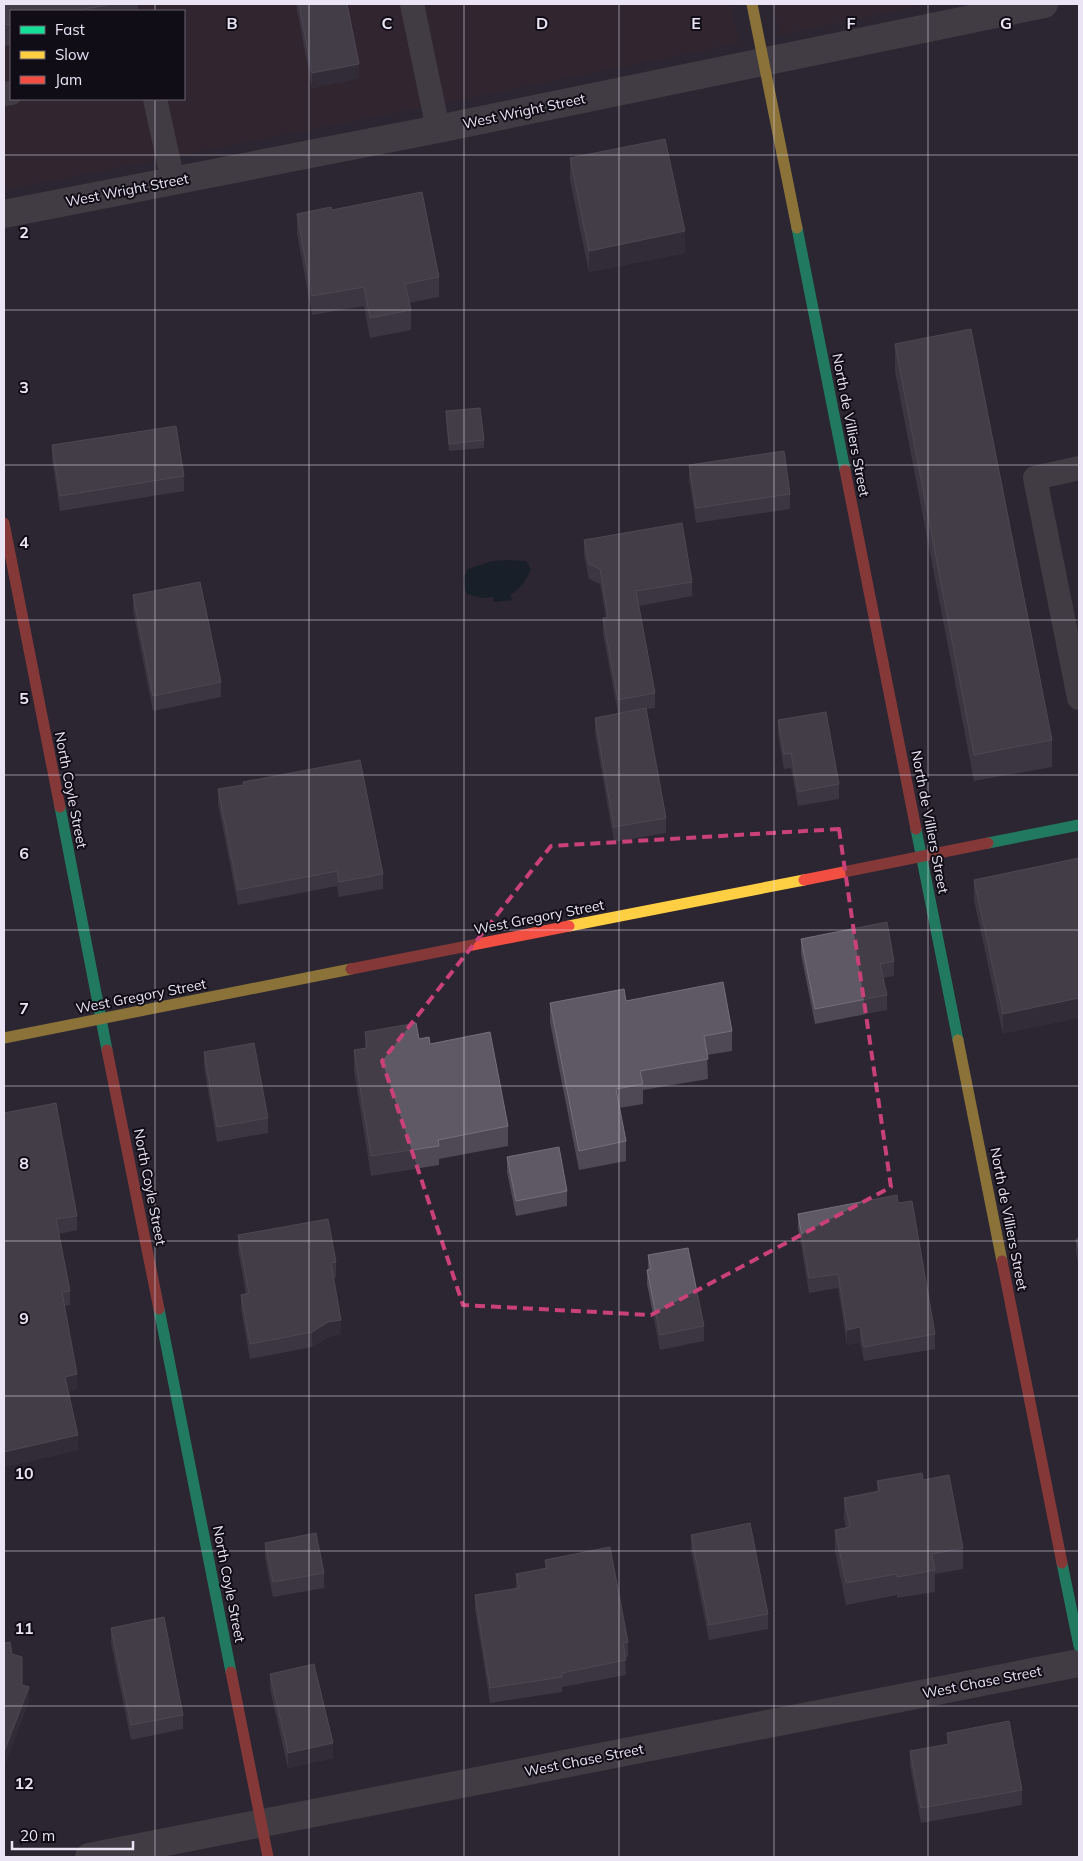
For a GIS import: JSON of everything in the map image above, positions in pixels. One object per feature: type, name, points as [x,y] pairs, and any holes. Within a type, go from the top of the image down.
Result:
[{"type":"street","name":"North de Villiers Street","points":[[752,4],[1079,1646]]},
{"type":"street","name":"West Wright Street","points":[[4,214],[438,129],[1044,4]]},
{"type":"street","name":"North Coyle Street","points":[[4,523],[268,1857]]},
{"type":"street","name":"West Gregory Street","points":[[4,1038],[1079,826]]},
{"type":"street","name":"West Chase Street","points":[[90,1857],[1079,1663]]},
{"type":"lane","points":[[412,4],[438,129]]},
{"type":"lane","points":[[155,100],[172,181]]},
{"type":"lane","points":[[1079,468],[1035,478],[1079,698]]},
{"type":"highlighted area","points":[[839,829],[891,1187],[651,1315],[463,1305],[382,1061],[551,846]]},
{"type":"shaded area","points":[[4,4],[731,4],[739,43],[4,190]]},
{"type":"shaded area","points":[[773,4],[929,4],[779,35]]},
{"type":"water","points":[[492,561],[526,561],[531,569],[523,584],[510,595],[512,600],[494,602],[493,597],[481,598],[467,594],[463,581],[468,569]]},
{"type":"building","points":[[4,4],[112,4],[79,10],[10,10],[10,24],[4,25]]},
{"type":"building","points":[[299,4],[347,4],[359,64],[312,73]]},
{"type":"building","points":[[665,139],[685,231],[589,251],[570,158]]},
{"type":"building","points":[[422,192],[439,277],[405,284],[411,310],[370,318],[364,287],[312,296],[297,214],[331,207],[332,210]]},
{"type":"building","points":[[971,329],[1052,740],[974,755],[895,344]]},
{"type":"building","points":[[480,408],[484,440],[449,444],[446,411]]},
{"type":"building","points":[[176,426],[184,476],[60,496],[52,445]]},
{"type":"building","points":[[784,451],[790,494],[696,508],[689,465]]},
{"type":"building","points":[[682,523],[692,582],[636,591],[655,693],[618,700],[603,618],[608,617],[600,569],[589,564],[584,540]]},
{"type":"building","points":[[200,582],[221,682],[153,696],[133,595]]},
{"type":"building","points":[[646,708],[666,818],[614,827],[595,718]]},
{"type":"building","points":[[826,712],[839,784],[798,792],[791,753],[784,754],[778,720]]},
{"type":"building","points":[[360,760],[383,874],[339,882],[337,871],[238,890],[218,789],[243,785],[243,782]]},
{"type":"building","points":[[1079,858],[1079,998],[1003,1014],[974,880]]},
{"type":"building","points":[[887,922],[894,961],[880,964],[887,995],[815,1009],[801,939]]},
{"type":"building","points":[[723,982],[732,1031],[704,1036],[708,1059],[640,1071],[643,1084],[616,1089],[626,1141],[579,1151],[550,1003],[624,989],[626,1001]]},
{"type":"building","points":[[416,1023],[419,1039],[429,1037],[430,1044],[490,1032],[508,1126],[438,1140],[439,1146],[371,1156],[354,1050],[367,1048],[365,1032]]},
{"type":"building","points":[[254,1043],[268,1118],[217,1127],[204,1052]]},
{"type":"building","points":[[56,1103],[77,1216],[56,1219],[70,1291],[62,1292],[77,1374],[65,1377],[78,1435],[4,1452],[4,1113]]},
{"type":"building","points":[[559,1147],[567,1191],[516,1201],[507,1157]]},
{"type":"building","points":[[897,1195],[898,1203],[912,1201],[935,1334],[864,1347],[860,1327],[847,1330],[838,1274],[809,1278],[798,1214]]},
{"type":"building","points":[[328,1219],[336,1262],[331,1263],[341,1320],[328,1322],[312,1332],[250,1344],[241,1295],[249,1293],[238,1235]]},
{"type":"building","points":[[1079,1238],[1079,1252],[1076,1239]]},
{"type":"building","points":[[688,1248],[704,1326],[660,1335],[647,1270],[651,1269],[648,1255]]},
{"type":"building","points":[[922,1473],[923,1480],[949,1475],[963,1548],[932,1554],[935,1570],[897,1577],[897,1574],[846,1583],[835,1530],[850,1527],[844,1498],[880,1491],[877,1481]]},
{"type":"building","points":[[750,1523],[768,1614],[709,1625],[691,1535]]},
{"type":"building","points":[[316,1533],[324,1573],[273,1582],[265,1543]]},
{"type":"building","points":[[610,1547],[628,1642],[623,1643],[626,1660],[562,1673],[562,1677],[490,1688],[475,1595],[519,1588],[516,1574],[547,1568],[545,1560]]},
{"type":"building","points":[[164,1617],[183,1715],[131,1725],[111,1628]]},
{"type":"building","points":[[10,1642],[12,1654],[22,1657],[22,1685],[29,1687],[4,1752],[4,1643]]},
{"type":"building","points":[[314,1664],[333,1743],[288,1753],[270,1674]]},
{"type":"building","points":[[1009,1721],[1022,1790],[921,1808],[910,1751],[949,1744],[947,1733]]},
{"type":"traffic: fast","points":[[797,228],[845,470]]},
{"type":"traffic: fast","points":[[60,807],[107,1050]]},
{"type":"traffic: fast","points":[[988,843],[1079,825]]},
{"type":"traffic: fast","points":[[916,829],[958,1040]]},
{"type":"traffic: fast","points":[[159,1309],[231,1672]]},
{"type":"traffic: fast","points":[[1062,1563],[1079,1646]]},
{"type":"traffic: slow","points":[[752,4],[797,228]]},
{"type":"traffic: slow","points":[[569,926],[804,880]]},
{"type":"traffic: slow","points":[[4,1038],[351,969]]},
{"type":"traffic: slow","points":[[958,1040],[1002,1261]]},
{"type":"traffic: jam","points":[[845,470],[916,829]]},
{"type":"traffic: jam","points":[[4,523],[60,807]]},
{"type":"traffic: jam","points":[[804,880],[988,843]]},
{"type":"traffic: jam","points":[[351,969],[569,926]]},
{"type":"traffic: jam","points":[[107,1050],[159,1309]]},
{"type":"traffic: jam","points":[[1002,1261],[1062,1563]]},
{"type":"traffic: jam","points":[[231,1672],[268,1857]]}]
